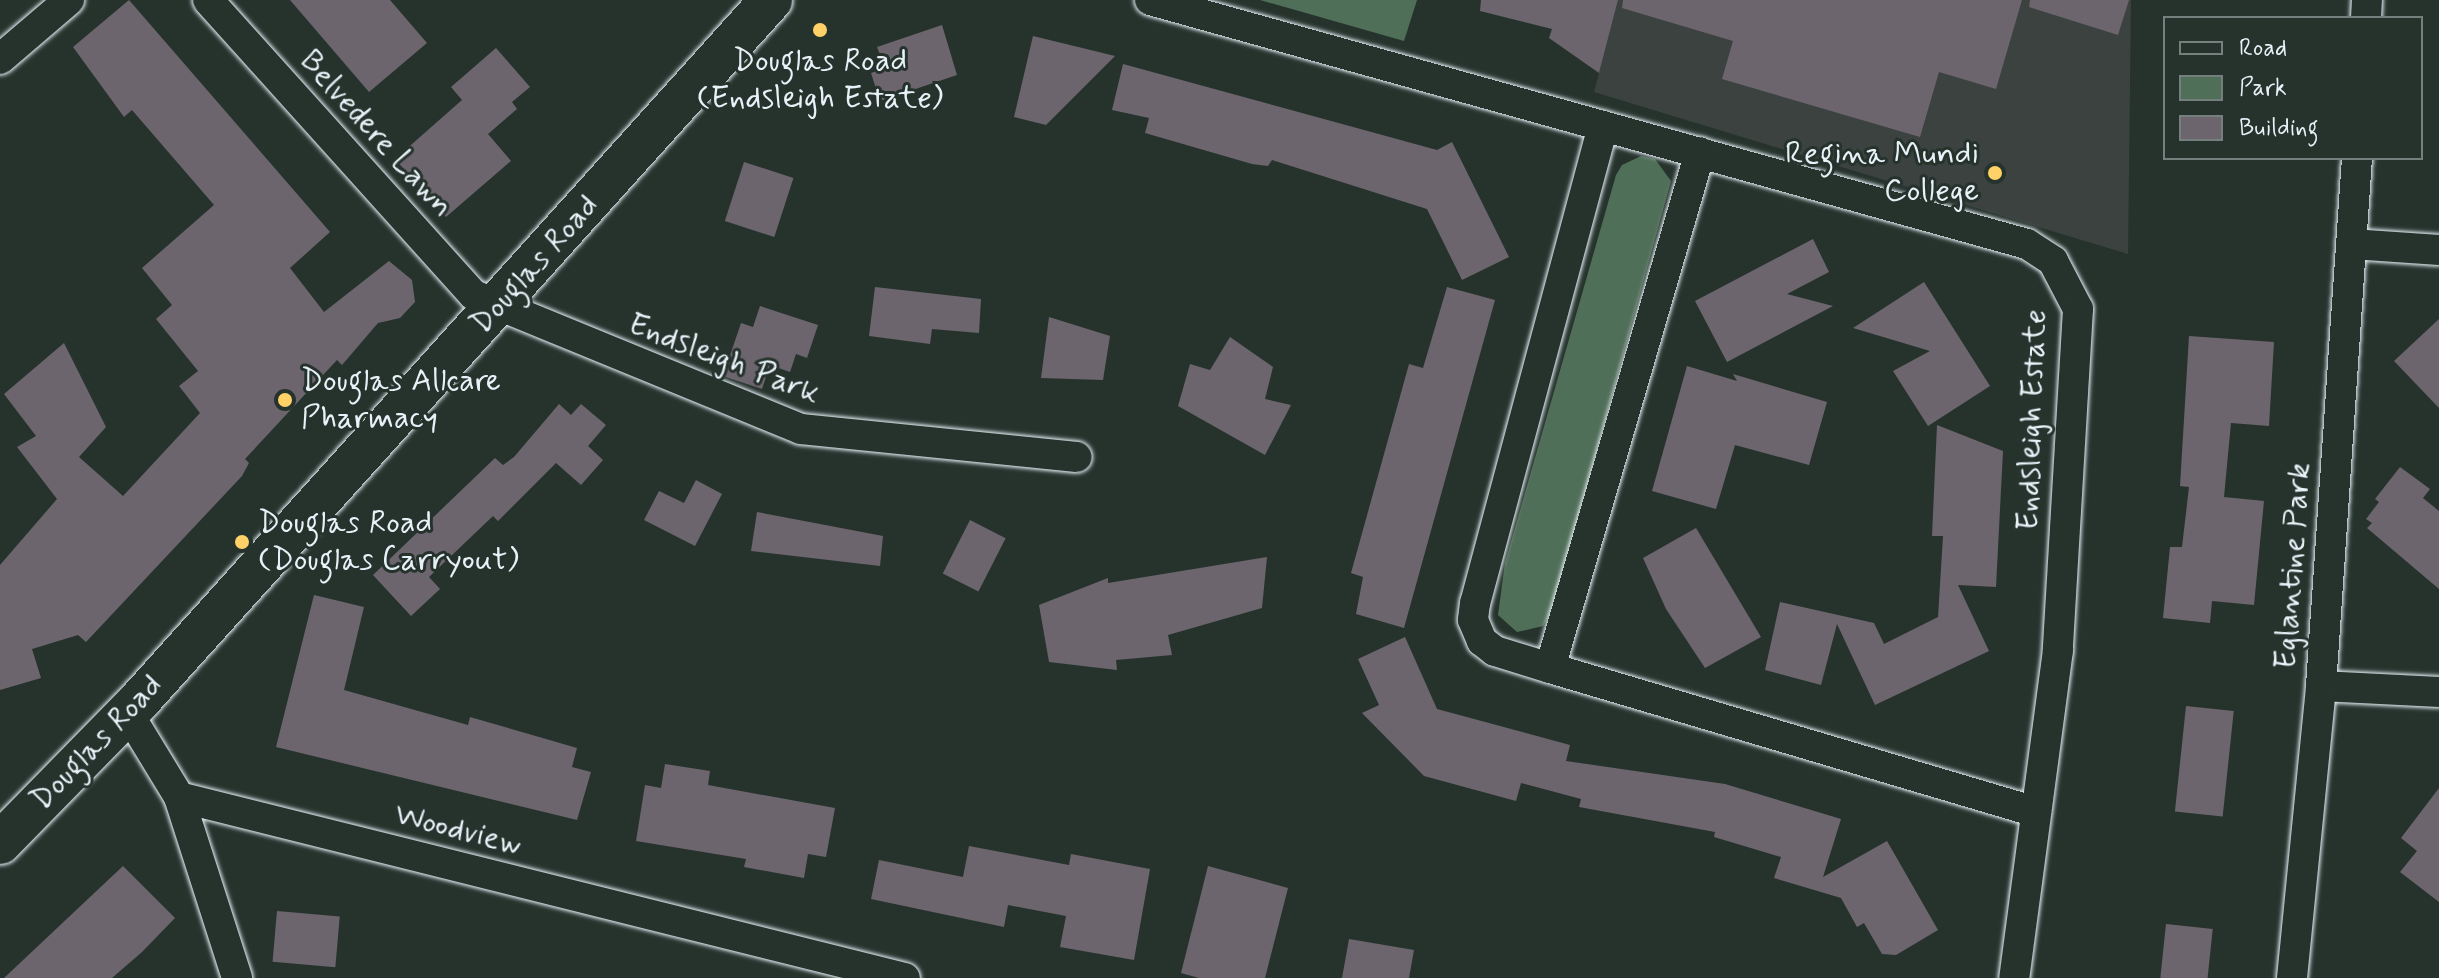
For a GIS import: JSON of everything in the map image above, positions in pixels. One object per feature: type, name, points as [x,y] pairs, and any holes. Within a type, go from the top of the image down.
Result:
[{"type":"main road","name":"Douglas Road","points":[[2,835],[128,713],[498,307],[771,0]]},
{"type":"street","points":[[0,59],[69,0]]},
{"type":"street","name":"Belvedere Lawn","points":[[208,0],[474,295],[498,307]]},
{"type":"street","name":"Endsleigh Estate","points":[[1150,0],[2027,244],[2053,261],[2070,287],[2078,309],[2062,585],[2014,978]]},
{"type":"street","points":[[1603,126],[1475,603],[1473,620],[1482,641],[1495,651],[1550,668],[2036,812]]},
{"type":"street","points":[[1550,668],[1700,152]]},
{"type":"street","name":"Eglantine Park","points":[[2292,978],[2321,686],[2357,160]]},
{"type":"street","points":[[2352,244],[2439,250]]},
{"type":"street","name":"Endsleigh Park","points":[[498,307],[801,429],[1077,457]]},
{"type":"street","points":[[2321,686],[2439,692]]},
{"type":"street","points":[[128,713],[179,797],[237,978]]},
{"type":"street","name":"Woodview","points":[[179,797],[905,978]]},
{"type":"shaded area","name":"Regina Mundi College","points":[[1618,0],[2131,0],[2128,254],[1594,92]]},
{"type":"green space","points":[[1260,0],[1417,0],[1404,41]]},
{"type":"green space","points":[[1641,156],[1655,159],[1671,181],[1553,609],[1543,626],[1517,632],[1498,615],[1505,563],[1616,175],[1622,165]]},
{"type":"building","points":[[129,0],[330,232],[290,268],[324,312],[389,261],[412,280],[415,302],[400,318],[378,323],[342,365],[337,360],[245,459],[249,463],[242,476],[86,642],[78,635],[32,649],[41,678],[0,690],[0,565],[57,499],[17,447],[36,436],[4,394],[64,343],[106,427],[79,457],[123,496],[200,413],[179,386],[198,371],[156,319],[172,305],[142,268],[214,205],[132,110],[124,117],[73,47]]},
{"type":"building","points":[[290,0],[390,0],[427,43],[369,92]]},
{"type":"building","points":[[1481,0],[1618,0],[1599,73],[1549,38],[1552,29],[1480,11]]},
{"type":"building","points":[[1623,0],[2022,0],[1996,89],[1939,72],[1920,137],[1722,79],[1733,41],[1622,8]]},
{"type":"building","points":[[2030,0],[2129,0],[2118,35],[2029,7]]},
{"type":"building","points":[[942,25],[957,75],[880,101],[871,73],[885,68],[877,47]]},
{"type":"building","points":[[1033,36],[1115,56],[1046,125],[1014,117]]},
{"type":"building","points":[[496,48],[530,87],[512,102],[517,109],[488,134],[511,161],[446,217],[395,159],[462,100],[451,87]]},
{"type":"building","points":[[1123,64],[1437,150],[1452,142],[1509,257],[1462,280],[1427,209],[1272,160],[1268,166],[1252,164],[1145,133],[1149,118],[1112,110]]},
{"type":"building","points":[[744,162],[793,178],[774,237],[725,221]]},
{"type":"building","points":[[1813,239],[1829,272],[1787,294],[1833,306],[1727,362],[1695,301]]},
{"type":"building","points":[[1924,282],[1990,386],[1928,426],[1893,371],[1930,351],[1853,328]]},
{"type":"building","points":[[875,287],[981,299],[979,333],[932,329],[930,344],[869,336]]},
{"type":"building","points":[[1447,287],[1495,300],[1404,628],[1356,614],[1363,577],[1351,573],[1409,364],[1423,368]]},
{"type":"building","points":[[760,306],[818,325],[807,358],[796,354],[790,372],[770,365],[762,389],[723,376],[741,323],[753,327]]},
{"type":"building","points":[[1049,317],[1110,336],[1103,380],[1041,378]]},
{"type":"building","points":[[2439,319],[2439,408],[2394,361]]},
{"type":"building","points":[[2189,336],[2274,342],[2269,426],[2231,423],[2224,497],[2264,501],[2254,605],[2212,601],[2210,623],[2163,618],[2170,547],[2182,547],[2189,487],[2180,486]]},
{"type":"building","points":[[1230,337],[1273,367],[1265,399],[1291,405],[1265,455],[1178,406],[1190,364],[1210,370]]},
{"type":"building","points":[[1687,366],[1737,381],[1733,374],[1827,402],[1809,465],[1735,445],[1716,509],[1652,491]]},
{"type":"building","points":[[559,404],[571,415],[581,404],[606,425],[588,446],[603,460],[581,485],[556,463],[498,521],[493,516],[429,577],[440,589],[411,616],[373,575],[495,458],[503,465],[514,457]]},
{"type":"building","points":[[1937,425],[2003,451],[1996,587],[1958,585],[1989,651],[1875,705],[1837,624],[1821,685],[1765,670],[1780,602],[1874,623],[1884,644],[1938,617],[1943,536],[1932,536]]},
{"type":"building","points":[[2400,467],[2430,489],[2423,498],[2439,511],[2439,589],[2367,528],[2372,523],[2366,519],[2379,502],[2375,499]]},
{"type":"building","points":[[696,480],[722,494],[695,546],[644,520],[659,491],[684,503]]},
{"type":"building","points":[[757,512],[883,536],[880,566],[751,551]]},
{"type":"building","points":[[970,520],[1006,538],[978,592],[943,573]]},
{"type":"building","points":[[1696,528],[1761,637],[1705,668],[1666,609],[1643,558]]},
{"type":"building","points":[[1267,557],[1262,608],[1168,635],[1172,655],[1116,660],[1117,670],[1049,662],[1039,605],[1108,578],[1108,583]]},
{"type":"building","points":[[314,595],[364,607],[344,690],[468,725],[470,717],[577,748],[572,767],[591,772],[577,820],[276,747]]},
{"type":"building","points":[[1405,637],[1437,709],[1570,745],[1566,761],[1725,784],[1841,819],[1823,877],[1887,841],[1938,930],[1896,955],[1882,954],[1864,923],[1857,927],[1841,898],[1774,878],[1781,857],[1714,837],[1715,832],[1579,807],[1581,799],[1521,783],[1516,801],[1424,776],[1362,713],[1379,705],[1358,659]]},
{"type":"building","points":[[2186,706],[2234,711],[2223,816],[2175,811]]},
{"type":"building","points":[[665,764],[710,771],[708,785],[835,808],[826,857],[808,854],[804,878],[744,867],[746,859],[636,841],[645,785],[661,788]]},
{"type":"building","points":[[2439,788],[2439,902],[2400,872],[2417,851],[2401,838]]},
{"type":"building","points":[[969,846],[1069,865],[1071,854],[1150,869],[1134,960],[1060,947],[1066,916],[1008,905],[1004,927],[871,899],[879,860],[963,877]]},
{"type":"building","points":[[123,866],[175,918],[142,952],[112,978],[4,978]]},
{"type":"building","points":[[1208,866],[1288,888],[1265,978],[1199,978],[1181,973]]},
{"type":"building","points":[[277,911],[340,916],[335,967],[273,962]]},
{"type":"building","points":[[2166,924],[2213,929],[2208,978],[2160,978]]},
{"type":"building","points":[[1349,939],[1414,950],[1409,978],[1342,978]]},
{"type":"place","name":"Douglas Road (Endsleigh Estate)","points":[[820,30]]},
{"type":"place","name":"Regina Mundi College","points":[[1995,173]]},
{"type":"place","name":"Douglas Allcare Pharmacy","points":[[285,400]]},
{"type":"place","name":"Douglas Road (Douglas Carryout)","points":[[242,542]]}]
